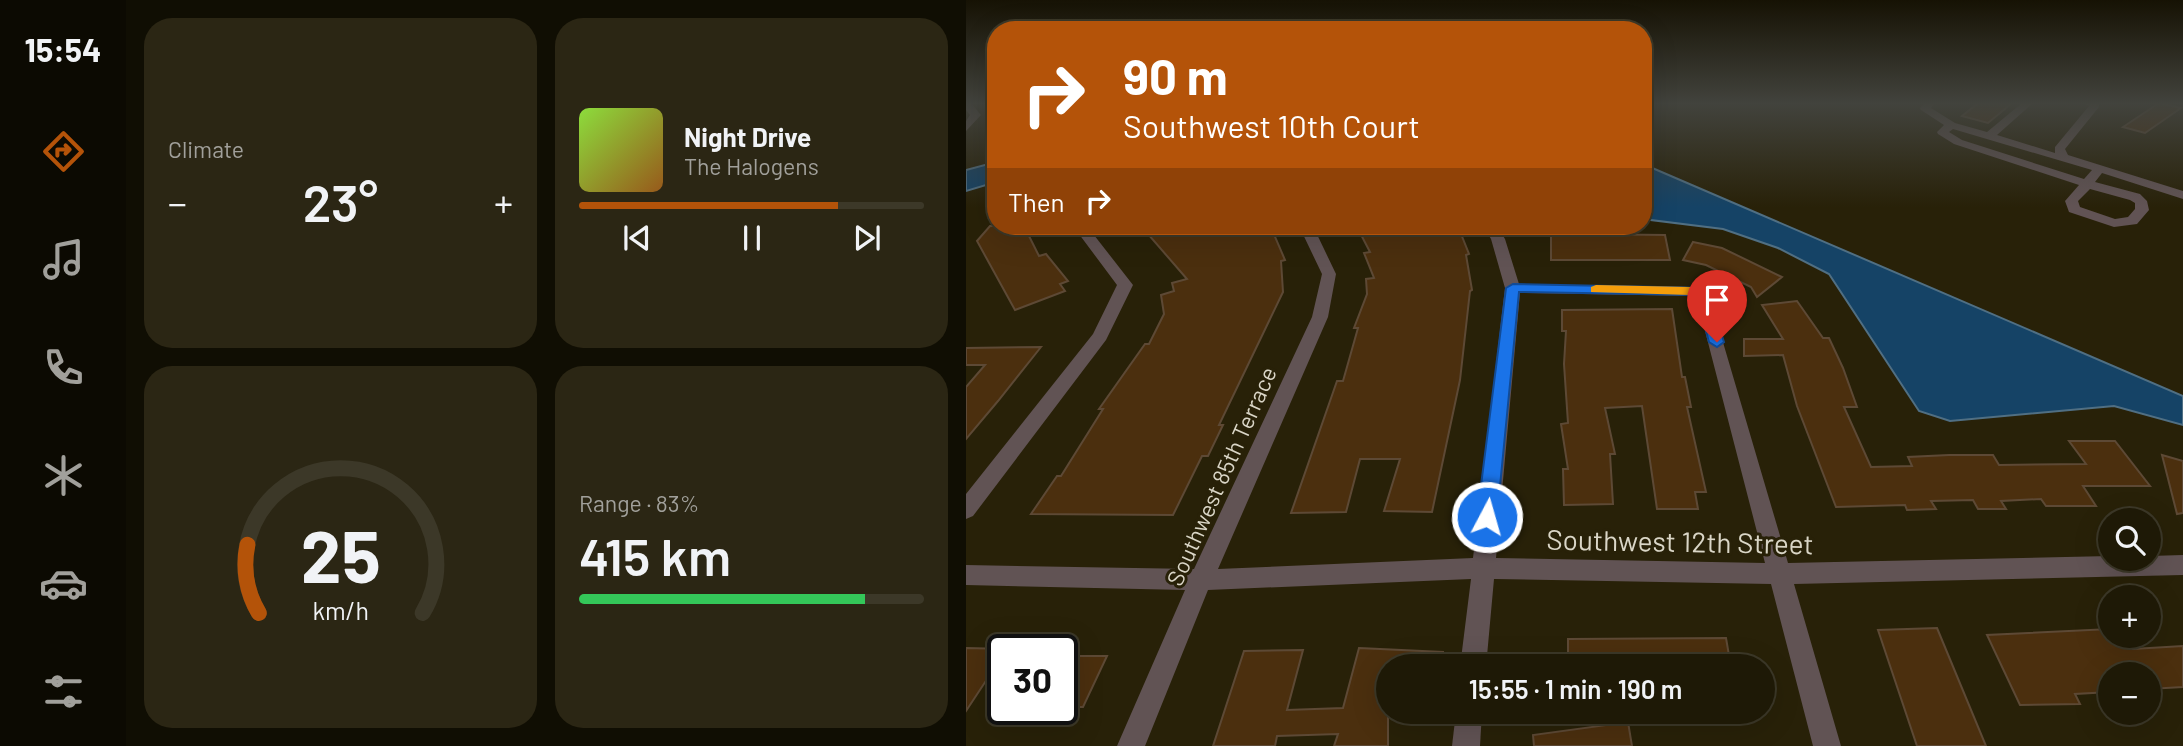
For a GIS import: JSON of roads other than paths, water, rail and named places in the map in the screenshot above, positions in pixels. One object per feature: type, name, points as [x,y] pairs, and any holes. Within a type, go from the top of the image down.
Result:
[{"type":"street","points":[[1951,138],[2087,184],[2135,197],[2141,201],[2142,210],[2132,221],[2114,223],[2074,209],[2071,201],[2087,184],[2098,170]]},
{"type":"street","points":[[1995,138],[2183,195]]},
{"type":"street","points":[[2067,138],[2059,149],[2063,156],[2074,162]]},
{"type":"street","points":[[966,510],[1100,337],[1125,285],[1087,235]]},
{"type":"street","name":"Southwest 85th Terrace","points":[[1132,746],[1200,580],[1320,317],[1329,274],[1310,235]]},
{"type":"street","points":[[1474,654],[1481,568],[1513,288],[1496,235]]},
{"type":"street","points":[[1513,288],[1702,291],[1827,746]]},
{"type":"street","name":"Southwest 12th Street","points":[[966,575],[1200,580],[1481,568],[1781,573],[2183,565]]},
{"type":"street","points":[[1466,746],[1468,724]]},
{"type":"water","points":[[987,164],[987,185],[966,191],[966,170]]},
{"type":"water","points":[[1652,168],[2183,396],[2183,425],[2114,406],[1950,421],[1919,411],[1829,274],[1778,248],[1723,229],[1652,220]]}]
